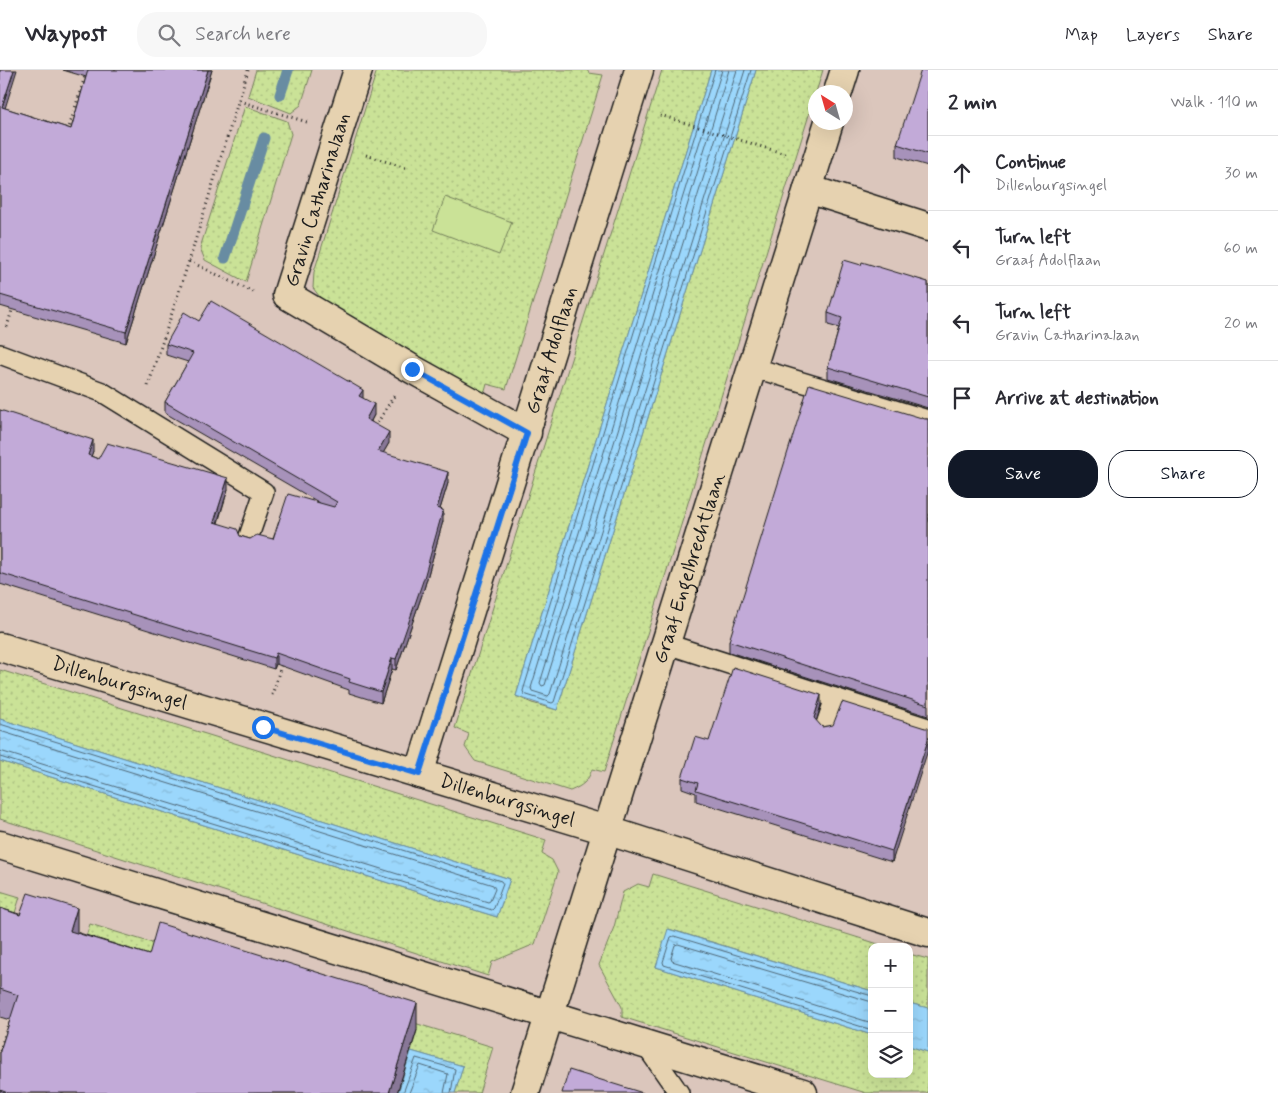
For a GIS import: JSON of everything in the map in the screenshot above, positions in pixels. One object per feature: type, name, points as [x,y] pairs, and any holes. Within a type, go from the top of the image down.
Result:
[{"type":"street","name":"Gravin Catharinalaan","points":[[358,70],[288,295],[412,369],[527,433]]},
{"type":"street","name":"Graaf Adolflaan","points":[[419,774],[639,70]]},
{"type":"street","points":[[840,85],[845,70]]},
{"type":"street","name":"Graaf Engelbrechtlaan","points":[[525,1093],[606,830],[667,644],[826,130]]},
{"type":"street","points":[[808,189],[928,227]]},
{"type":"street","name":"Dillenburgsingel","points":[[0,647],[606,830],[928,933]]},
{"type":"street","points":[[0,845],[803,1093]]},
{"type":"lane","points":[[0,354],[102,392],[264,492],[248,539]]},
{"type":"lane","points":[[752,366],[928,420]]},
{"type":"lane","points":[[667,644],[928,728]]},
{"type":"lane","points":[[825,727],[835,698]]},
{"type":"lane","points":[[644,1043],[679,1093]]},
{"type":"path","points":[[67,135],[87,70]]},
{"type":"path","points":[[138,414],[190,261],[248,70]]},
{"type":"path","points":[[239,101],[337,138],[406,168]]},
{"type":"path","points":[[672,120],[751,143]]},
{"type":"path","points":[[190,261],[256,294],[288,295]]},
{"type":"path","points":[[6,330],[14,303]]},
{"type":"path","points":[[263,727],[283,662]]},
{"type":"path","points":[[0,1051],[8,1024]]},
{"type":"green space","points":[[256,70],[312,70],[301,105],[291,113],[248,96]]},
{"type":"green space","points":[[377,70],[587,70],[589,73],[603,75],[506,389],[487,384],[484,395],[323,301],[313,288],[314,272]]},
{"type":"green space","points":[[662,70],[711,70],[516,696],[557,710],[756,70],[823,70],[818,85],[808,85],[808,118],[604,772],[592,769],[584,783],[570,791],[475,761],[465,747],[469,734],[455,728]]},
{"type":"green space","points":[[245,106],[287,121],[291,134],[246,282],[205,260],[200,248]]},
{"type":"green space","points":[[445,197],[512,222],[499,255],[433,230]]},
{"type":"green space","points":[[0,670],[546,840],[542,854],[552,860],[558,872],[535,944],[492,962],[488,976],[0,819],[0,761],[497,917],[510,879],[0,719]]},
{"type":"green space","points":[[653,874],[875,943],[868,943],[868,990],[669,929],[656,967],[868,1034],[868,1078],[913,1078],[913,1047],[928,1052],[928,1093],[866,1093],[622,1017],[622,1007],[599,965],[614,927],[623,892],[638,884],[649,887]]},
{"type":"green space","points":[[0,891],[20,897],[9,932],[0,929]]},
{"type":"green space","points":[[90,924],[493,1047],[479,1093],[455,1093],[463,1066],[411,1051],[417,1031],[211,969],[80,955]]},
{"type":"green space","points":[[913,955],[928,959],[928,1008],[913,1004]]},
{"type":"water","points":[[711,70],[756,70],[557,710],[516,696]]},
{"type":"water","points":[[0,719],[510,879],[497,917],[0,761]]},
{"type":"water","points":[[668,929],[868,990],[868,1034],[656,967]]},
{"type":"water","points":[[913,1004],[928,1008],[928,1052],[913,1047]]},
{"type":"water","points":[[411,1051],[463,1066],[455,1093],[398,1093]]},
{"type":"building","points":[[0,70],[14,70],[2,107],[71,129],[88,70],[208,70],[126,332],[0,295]]},
{"type":"building","points":[[921,70],[928,70],[928,154],[897,144]]},
{"type":"building","points":[[844,260],[861,265],[862,262],[928,282],[928,397],[828,367],[842,318],[828,313]]},
{"type":"building","points":[[211,301],[363,390],[359,396],[374,404],[366,419],[389,432],[378,451],[448,472],[437,508],[443,510],[424,578],[396,659],[392,658],[381,692],[349,682],[350,679],[276,653],[274,658],[0,573],[0,410],[93,440],[88,455],[98,459],[107,443],[228,478],[214,522],[237,529],[240,536],[250,539],[257,535],[273,539],[288,494],[334,507],[337,502],[165,402],[193,353],[166,344],[184,312],[199,321]]},
{"type":"building","points":[[809,384],[928,419],[928,705],[729,641]]},
{"type":"building","points":[[733,667],[821,695],[814,718],[822,727],[833,725],[842,702],[928,728],[928,740],[892,851],[696,790],[698,783],[682,778],[695,737],[709,741]]},
{"type":"building","points":[[28,893],[77,908],[70,931],[149,955],[158,923],[417,1003],[389,1093],[8,1093],[0,1090],[0,1051],[18,995],[0,989],[0,908],[20,915]]},
{"type":"building","points":[[569,1070],[643,1093],[562,1093]]},
{"type":"waterway","points":[[280,95],[288,70]]},
{"type":"waterway","points":[[225,258],[264,138]]},
{"type":"route","points":[[263,727],[419,774],[527,433],[412,369]]}]
